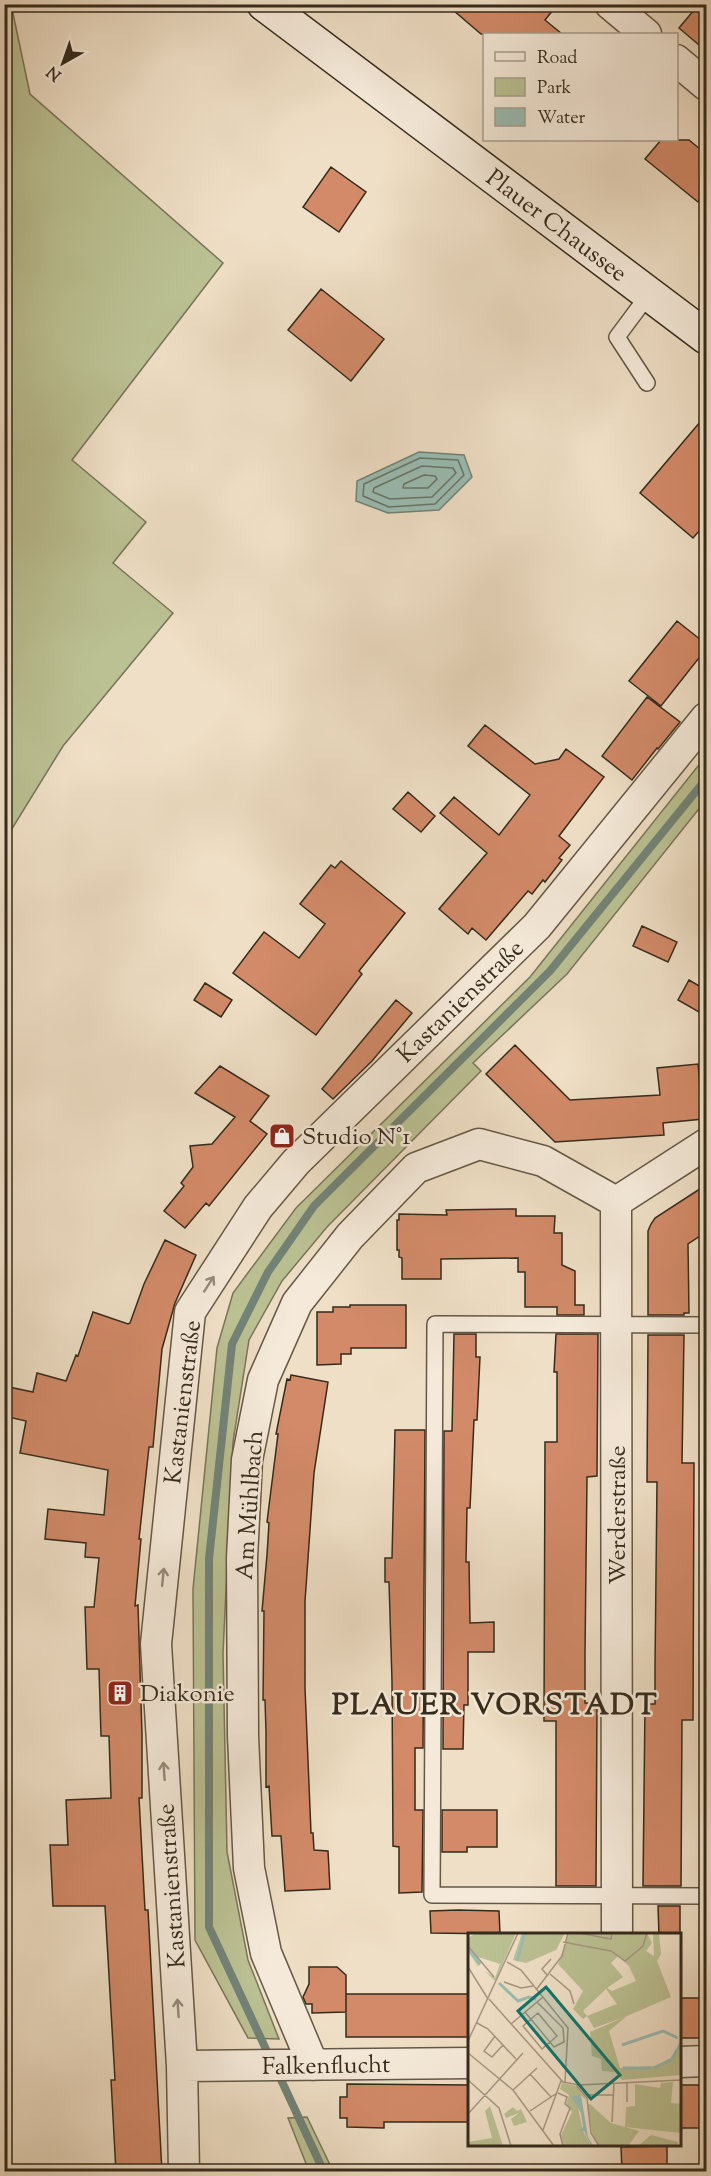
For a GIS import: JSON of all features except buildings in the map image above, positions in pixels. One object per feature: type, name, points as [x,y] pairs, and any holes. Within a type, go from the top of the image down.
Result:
[{"type":"main road","name":"Plauer Chaussee","points":[[264,4],[706,338]]},
{"type":"street","points":[[613,5],[645,33]]},
{"type":"street","points":[[678,62],[706,85]]},
{"type":"street","name":"Kastanienstraße","points":[[184,2172],[182,2066],[156,1644],[190,1312],[258,1207],[296,1162],[537,926],[706,718]]},
{"type":"street","name":"Am Mühlbach","points":[[304,2065],[266,1953],[249,1868],[243,1736],[242,1558],[247,1460],[262,1380],[297,1303],[350,1236],[416,1168],[479,1144],[543,1161],[616,1202]]},
{"type":"street","points":[[616,1202],[706,1144]]},
{"type":"street","name":"Werderstraße","points":[[616,1202],[617,1933]]},
{"type":"street","points":[[681,2062],[706,2061]]},
{"type":"street","name":"Falkenflucht","points":[[182,2066],[468,2063]]},
{"type":"lane","points":[[646,383],[617,337],[649,294]]},
{"type":"lane","points":[[706,1325],[435,1324],[432,1894],[706,1896]]},
{"type":"green space","points":[[11,4],[30,94],[223,263],[72,460],[146,522],[113,563],[173,613],[63,746],[5,840],[4,5]]},
{"type":"green space","points":[[706,756],[706,800],[567,974],[473,1063],[481,1071],[327,1227],[282,1281],[249,1340],[233,1442],[223,1653],[227,1852],[248,1960],[279,2039],[248,2038],[195,1940],[193,1589],[217,1348],[233,1293],[296,1208],[530,977]]},
{"type":"green space","points":[[307,2117],[333,2171],[309,2171],[288,2118]]},
{"type":"water","points":[[419,452],[464,455],[472,477],[439,510],[388,513],[356,501],[357,481]]},
{"type":"waterway","points":[[271,2060],[209,1927],[209,1559],[232,1344],[268,1272],[314,1206],[550,971],[706,779]]},
{"type":"waterway","points":[[277,2071],[324,2172]]},
{"type":"place","name":"Studio N°1","points":[[282,1136]]},
{"type":"place","name":"Diakonie","points":[[120,1693]]},
{"type":"district","name":"PLAUER VORSTADT","points":[[495,1704]]}]
